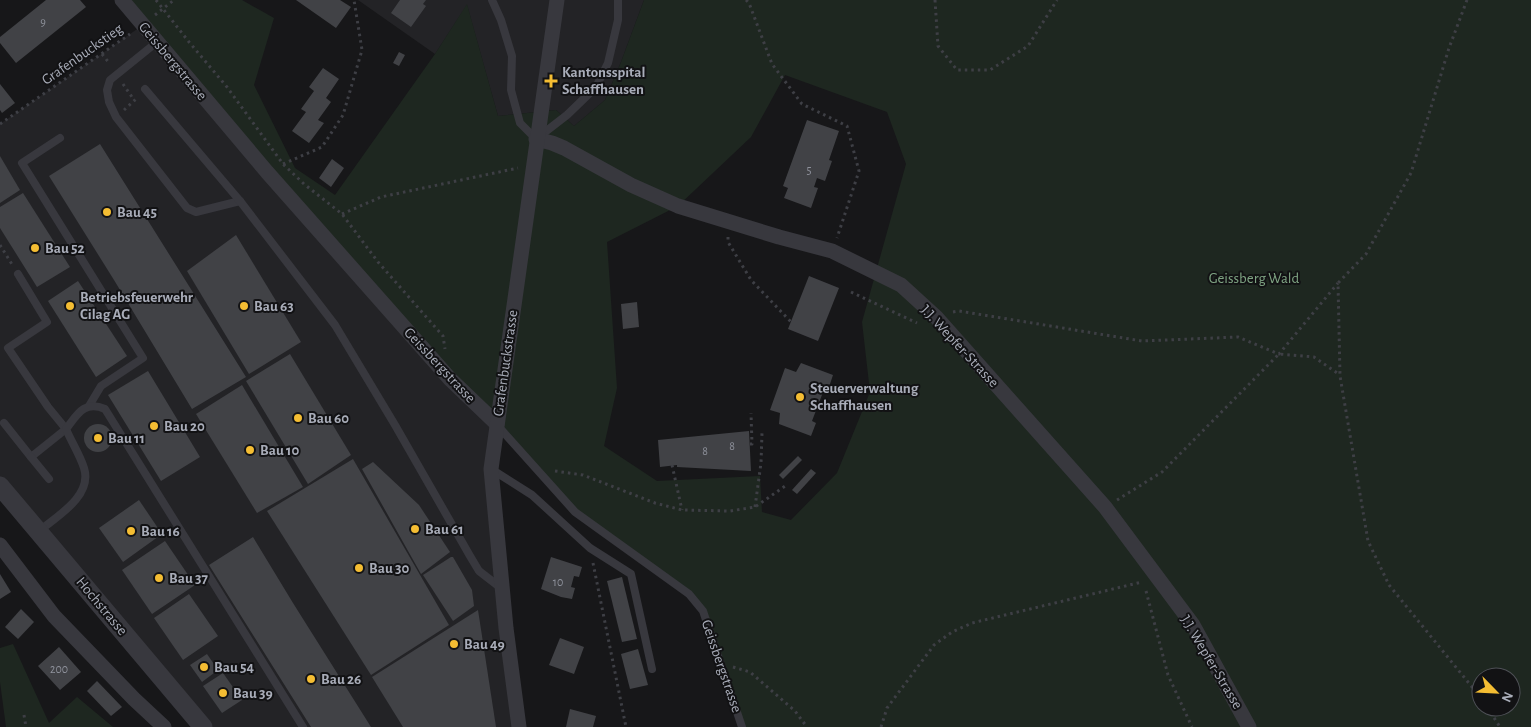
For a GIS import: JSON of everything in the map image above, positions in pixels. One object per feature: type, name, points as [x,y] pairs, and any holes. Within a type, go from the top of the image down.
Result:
[{"type":"street","name":"Geissbergstrasse","points":[[122,0],[267,172],[450,379],[497,424]]},
{"type":"street","name":"Grafenbuckstrasse","points":[[519,727],[502,589],[491,469],[557,0]]},
{"type":"street","name":"J.J. Wepfer-Strasse","points":[[536,139],[564,148],[630,185],[678,206],[832,252],[900,285],[930,322],[1105,506],[1144,575],[1193,626],[1249,727]]},
{"type":"street","name":"Hochstrasse","points":[[0,486],[203,727]]},
{"type":"street","points":[[0,545],[54,616],[134,699],[164,727]]},
{"type":"lane","points":[[492,0],[501,20],[512,56],[511,90],[520,123],[536,139],[567,115],[596,87],[608,63],[618,20],[618,0]]},
{"type":"lane","points":[[158,42],[110,80],[107,90],[109,102],[116,117],[187,208],[196,212],[240,201]]},
{"type":"lane","points":[[146,89],[240,201],[335,325],[396,426],[479,571],[502,589]]},
{"type":"lane","points":[[60,138],[22,163],[143,358],[101,386],[89,406]]},
{"type":"lane","points":[[18,274],[47,322],[8,348],[48,407],[66,429],[84,469],[83,488],[74,502],[39,531]]},
{"type":"lane","points":[[31,457],[66,429],[78,412],[89,406],[97,406],[105,410],[303,727]]},
{"type":"lane","points":[[4,423],[50,479]]},
{"type":"lane","name":"Geissbergstrasse","points":[[497,424],[574,512],[689,594],[703,611],[742,727]]},
{"type":"lane","points":[[491,469],[532,495],[590,548],[631,574],[652,668]]},
{"type":"path","points":[[156,0],[227,87],[283,164],[304,184],[342,214],[378,262],[443,336],[450,379]]},
{"type":"path","name":"Grafenbuckstieg","points":[[0,124],[144,25],[174,0]]},
{"type":"path","points":[[267,172],[322,148],[343,115],[362,50],[354,0]]},
{"type":"path","points":[[746,0],[749,3],[772,64],[802,104],[847,126],[859,171],[832,252]]},
{"type":"path","points":[[935,0],[938,46],[956,70],[990,70],[1028,46],[1057,0]]},
{"type":"path","points":[[1105,506],[1162,472],[1279,354],[1338,283],[1366,254],[1411,173],[1449,48],[1467,0]]},
{"type":"path","points":[[116,117],[146,89]]},
{"type":"path","points":[[342,214],[381,197],[533,165]]},
{"type":"path","points":[[725,220],[728,242],[751,280],[790,322]]},
{"type":"path","points":[[0,245],[18,274]]},
{"type":"path","points":[[1338,283],[1340,376],[1368,541],[1389,585],[1471,686]]},
{"type":"path","points":[[851,292],[930,322],[959,311],[1142,341],[1238,337],[1279,354],[1314,357],[1340,376]]},
{"type":"path","points":[[750,444],[752,444],[751,412]]},
{"type":"path","points":[[755,507],[762,433]]},
{"type":"path","points":[[672,465],[682,510]]},
{"type":"path","points":[[536,468],[583,476],[655,503],[682,510],[730,511],[755,507],[788,484]]},
{"type":"path","points":[[590,548],[626,727]]},
{"type":"path","points":[[881,727],[887,708],[934,645],[952,632],[972,623],[1144,575],[1168,675],[1192,727]]},
{"type":"path","points":[[721,663],[750,672],[795,711],[807,727]]},
{"type":"path","points":[[24,715],[26,727]]},
{"type":"shaded area","name":"Kantonsspital Schaffhausen","points":[[358,0],[644,0],[605,100],[574,126],[556,110],[498,116],[467,5],[435,54]]},
{"type":"shaded area","points":[[143,25],[497,424],[491,469],[519,727],[203,727],[0,486],[0,124]]},
{"type":"green space","name":"Geissberg Wald","points":[[122,0],[242,0],[274,18],[254,85],[295,168],[335,195],[435,54],[467,4],[498,116],[556,110],[574,126],[605,100],[644,0],[1531,0],[1531,727],[742,727],[703,611],[689,594],[575,512]],"holes":[[[785,75],[887,112],[906,164],[862,322],[870,392],[837,473],[791,520],[762,512],[760,476],[657,481],[604,446],[617,388],[607,242],[678,206],[751,137]]]},
{"type":"green space","points":[[13,644],[49,723],[77,697],[113,727],[6,727],[0,682],[0,648]]},
{"type":"building","points":[[46,0],[80,0],[86,7],[16,63],[0,43],[0,37]]},
{"type":"building","points":[[296,0],[340,0],[351,7],[336,28]]},
{"type":"building","points":[[400,0],[426,0],[423,4],[426,6],[411,27],[391,13]]},
{"type":"building","points":[[399,52],[405,55],[399,66],[393,63]]},
{"type":"building","points":[[323,68],[339,79],[326,98],[331,102],[318,120],[324,123],[309,143],[292,131],[306,112],[301,109],[314,91],[309,87]]},
{"type":"building","points":[[0,84],[15,103],[2,113],[0,110]]},
{"type":"building","points":[[807,120],[839,131],[829,160],[832,161],[825,181],[817,178],[814,187],[818,188],[811,208],[784,198],[788,188],[783,186]]},
{"type":"building","points":[[100,144],[246,377],[192,409],[49,176]]},
{"type":"building","points":[[0,156],[20,190],[0,203]]},
{"type":"building","points":[[332,159],[344,168],[331,187],[319,178]]},
{"type":"building","name":"Bau 52","points":[[23,193],[70,267],[37,287],[0,228],[0,207]]},
{"type":"building","name":"Bau 63","points":[[236,235],[301,342],[249,374],[187,271]]},
{"type":"building","points":[[809,276],[839,288],[818,341],[788,329]]},
{"type":"building","points":[[78,281],[127,356],[96,377],[48,301]]},
{"type":"building","points":[[637,302],[639,327],[623,329],[621,304]]},
{"type":"building","name":"Bau 60","points":[[290,354],[351,455],[308,484],[246,381]]},
{"type":"building","points":[[801,363],[833,375],[829,387],[825,387],[812,421],[816,423],[811,436],[779,424],[780,413],[770,410],[785,368],[796,372]]},
{"type":"building","name":"Bau 20","points":[[148,371],[200,457],[161,481],[108,395]]},
{"type":"building","name":"Bau 10","points":[[242,385],[303,487],[257,513],[196,414]]},
{"type":"building","name":"Bau 11","points":[[98,424],[108,428],[112,438],[108,448],[98,452],[88,448],[84,438],[88,428]]},
{"type":"building","points":[[749,431],[751,471],[677,467],[677,465],[660,467],[658,440]]},
{"type":"building","points":[[798,456],[802,460],[783,479],[779,475]]},
{"type":"building","name":"Bau 30","points":[[353,459],[449,625],[371,675],[267,511]]},
{"type":"building","name":"Bau 61","points":[[373,462],[419,505],[450,552],[421,574],[362,469]]},
{"type":"building","points":[[811,469],[816,473],[797,494],[792,490]]},
{"type":"building","name":"Bau 16","points":[[139,500],[162,534],[123,562],[99,528]]},
{"type":"building","name":"Bau 26","points":[[253,537],[371,727],[311,727],[209,565]]},
{"type":"building","name":"Bau 37","points":[[165,541],[195,585],[152,614],[122,570]]},
{"type":"building","points":[[453,557],[472,590],[474,606],[453,621],[423,575]]},
{"type":"building","points":[[551,557],[582,567],[579,577],[574,576],[571,587],[575,588],[572,599],[541,589]]},
{"type":"building","points":[[0,574],[11,592],[0,599]]},
{"type":"building","points":[[622,577],[637,639],[622,642],[607,581]]},
{"type":"building","points":[[189,594],[218,636],[183,660],[154,618]]},
{"type":"building","points":[[21,609],[34,622],[18,639],[5,627]]},
{"type":"building","name":"Bau 49","points":[[478,610],[496,727],[403,727],[372,677]]},
{"type":"building","points":[[560,638],[584,647],[574,674],[549,665]]},
{"type":"building","points":[[59,647],[81,672],[60,690],[38,666]]},
{"type":"building","points":[[638,649],[648,685],[630,689],[621,654]]},
{"type":"building","name":"Bau 54","points":[[207,654],[218,670],[202,682],[190,665]]},
{"type":"building","name":"Bau 39","points":[[223,673],[242,700],[222,713],[203,686]]},
{"type":"building","points":[[97,681],[122,707],[111,716],[87,691]]},
{"type":"building","points":[[570,709],[596,716],[593,727],[566,727]]},
{"type":"place","name":"Kantonsspital Schaffhausen","points":[[551,81]]},
{"type":"place","name":"Bau 45","points":[[107,212]]},
{"type":"place","name":"Bau 52","points":[[35,248]]},
{"type":"place","name":"Betriebsfeuerwehr Cilag AG","points":[[70,306]]},
{"type":"place","name":"Bau 63","points":[[244,306]]},
{"type":"place","name":"Steuerverwaltung Schaffhausen","points":[[800,397]]},
{"type":"place","name":"Bau 60","points":[[298,418]]},
{"type":"place","name":"Bau 20","points":[[154,426]]},
{"type":"place","name":"Bau 11","points":[[98,438]]},
{"type":"place","name":"Bau 10","points":[[250,450]]},
{"type":"place","name":"Bau 61","points":[[415,529]]},
{"type":"place","name":"Bau 16","points":[[131,531]]},
{"type":"place","name":"Bau 30","points":[[359,568]]},
{"type":"place","name":"Bau 37","points":[[159,578]]},
{"type":"place","name":"Bau 49","points":[[454,644]]},
{"type":"place","name":"Bau 54","points":[[204,667]]},
{"type":"place","name":"Bau 26","points":[[311,679]]},
{"type":"place","name":"Bau 39","points":[[223,693]]}]
